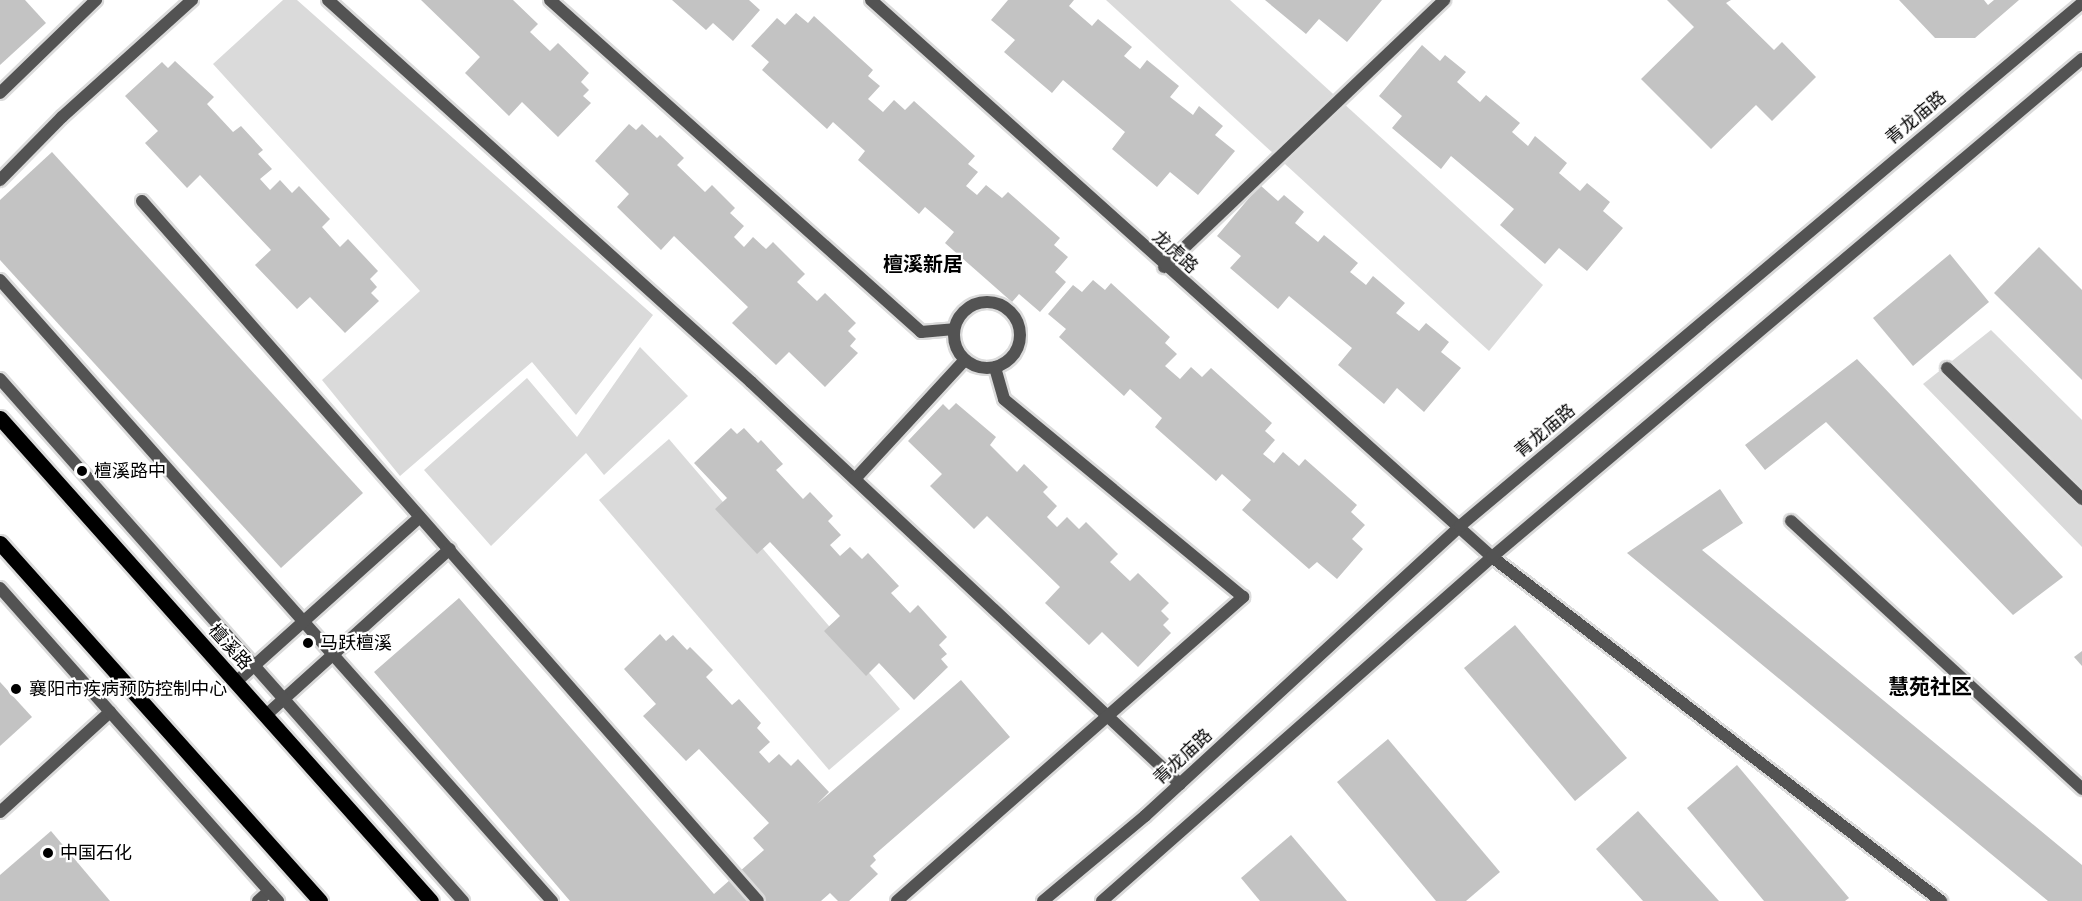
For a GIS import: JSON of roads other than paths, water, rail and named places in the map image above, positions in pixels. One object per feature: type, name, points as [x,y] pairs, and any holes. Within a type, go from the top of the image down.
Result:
[{"type":"main road","name":"檀溪路","points":[[0,418],[431,901]]},
{"type":"main road","points":[[0,543],[320,901]]},
{"type":"street","points":[[0,93],[96,0]]},
{"type":"street","points":[[0,180],[62,117],[192,0]]},
{"type":"street","points":[[328,0],[855,479],[1180,784]]},
{"type":"street","points":[[550,0],[921,332],[954,329]]},
{"type":"street","name":"龙虎路","points":[[871,0],[1164,267],[1460,526],[1492,557],[1941,901]]},
{"type":"street","points":[[1164,267],[1444,0]]},
{"type":"street","name":"青龙庙路","points":[[1043,901],[1180,784],[1460,526],[2082,3]]},
{"type":"street","points":[[1102,901],[1492,557],[2082,59]]},
{"type":"street","points":[[142,201],[758,901]]},
{"type":"street","points":[[0,280],[552,901]]},
{"type":"street","points":[[984,301],[1005,306],[1019,324],[1019,345],[1014,355],[995,368],[974,366],[964,360],[954,341],[957,319],[973,304],[984,301]]},
{"type":"street","points":[[855,479],[964,360]]},
{"type":"street","points":[[897,901],[1243,597],[1004,399],[995,368]]},
{"type":"street","points":[[1947,368],[2082,499]]},
{"type":"street","points":[[0,379],[463,901]]},
{"type":"street","points":[[236,682],[419,518]]},
{"type":"street","points":[[1791,521],[2082,789]]},
{"type":"street","points":[[265,716],[332,653],[450,549]]},
{"type":"street","points":[[0,588],[278,901]]},
{"type":"street","points":[[0,812],[110,712]]},
{"type":"street","points":[[258,901],[269,891]]},
{"type":"place","name":"檀溪路中","points":[[82,471]]},
{"type":"place","name":"马跃檀溪","points":[[308,643]]},
{"type":"place","name":"襄阳市疾病预防控制中心","points":[[16,689]]},
{"type":"place","name":"中国石化","points":[[48,853]]},
{"type":"district","name":"檀溪新居","points":[[923,264]]},
{"type":"district","name":"慧苑社区","points":[[1930,687]]}]
